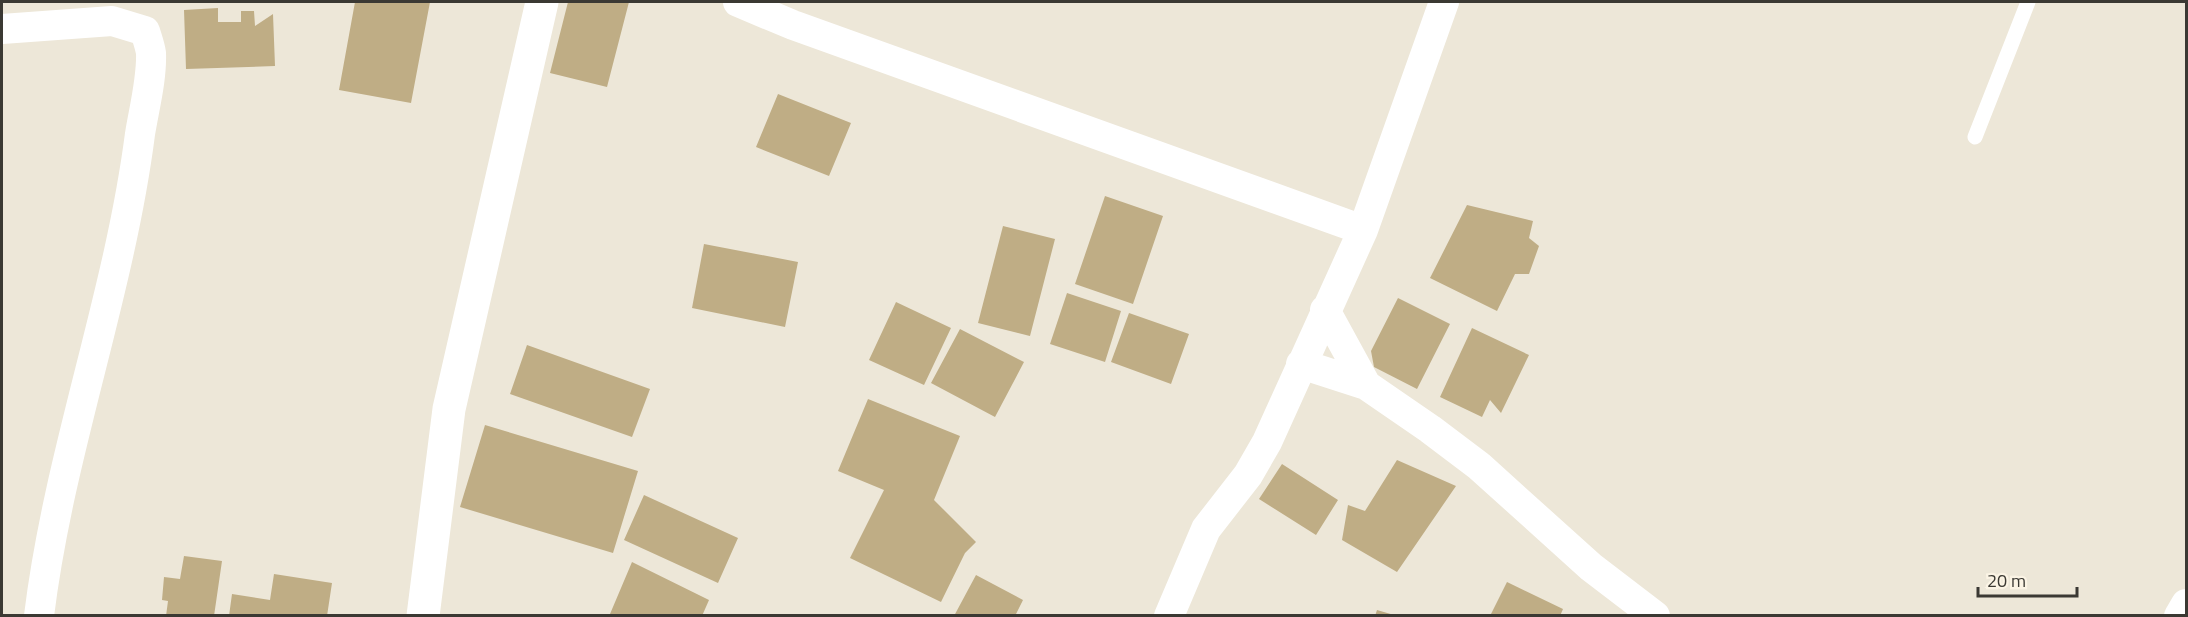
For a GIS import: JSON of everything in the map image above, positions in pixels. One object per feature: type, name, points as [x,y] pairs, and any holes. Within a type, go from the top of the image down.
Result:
[{"type":"street","points":[[423,615],[449,409],[542,2]]},
{"type":"street","points":[[738,2],[793,25],[1363,230]]},
{"type":"street","points":[[1169,615],[1206,529],[1248,475],[1267,442],[1300,364],[1363,230],[1444,2]]},
{"type":"street","points":[[2,29],[112,21],[145,31],[151,52],[135,177],[111,292],[76,427],[45,561],[39,615]]},
{"type":"street","points":[[1325,310],[1366,385]]},
{"type":"street","points":[[1300,364],[1366,385],[1479,466],[1591,567],[1654,615]]},
{"type":"street","points":[[2179,615],[2187,604]]},
{"type":"lane","points":[[1975,137],[2028,2]]},
{"type":"building","points":[[355,2],[430,2],[411,103],[339,90]]},
{"type":"building","points":[[568,2],[629,2],[607,87],[550,73]]},
{"type":"building","points":[[218,8],[218,22],[241,22],[241,11],[254,11],[255,26],[273,14],[275,66],[186,69],[184,10]]},
{"type":"building","points":[[778,94],[851,123],[829,176],[756,147]]},
{"type":"building","points":[[1105,196],[1163,216],[1133,304],[1075,284]]},
{"type":"building","points":[[1467,205],[1533,221],[1529,238],[1539,246],[1529,274],[1515,274],[1497,311],[1430,278]]},
{"type":"building","points":[[1003,226],[1055,239],[1030,336],[978,323]]},
{"type":"building","points":[[704,244],[798,262],[785,327],[692,308]]},
{"type":"building","points":[[1067,293],[1121,311],[1105,362],[1050,344]]},
{"type":"building","points":[[1398,298],[1450,324],[1417,389],[1374,367],[1371,351]]},
{"type":"building","points":[[896,302],[951,328],[924,385],[869,360]]},
{"type":"building","points":[[1129,313],[1189,334],[1171,384],[1111,362]]},
{"type":"building","points":[[1472,328],[1529,355],[1501,413],[1490,400],[1482,417],[1440,397]]},
{"type":"building","points":[[960,329],[1024,362],[995,417],[931,383]]},
{"type":"building","points":[[527,345],[650,389],[632,437],[510,394]]},
{"type":"building","points":[[868,399],[960,436],[934,500],[976,542],[965,553],[941,602],[850,558],[884,490],[838,471]]},
{"type":"building","points":[[485,425],[638,471],[613,553],[460,507]]},
{"type":"building","points":[[1397,460],[1456,486],[1397,572],[1342,540],[1348,505],[1365,511]]},
{"type":"building","points":[[1282,464],[1338,500],[1316,535],[1259,499]]},
{"type":"building","points":[[644,495],[738,538],[718,583],[624,540]]},
{"type":"building","points":[[184,556],[222,561],[214,616],[166,616],[168,601],[162,600],[164,577],[180,579]]},
{"type":"building","points":[[632,562],[709,600],[702,616],[610,614]]},
{"type":"building","points":[[274,574],[332,583],[327,616],[229,616],[232,594],[270,600]]},
{"type":"building","points":[[976,575],[1023,600],[1015,616],[954,616]]},
{"type":"building","points":[[1507,582],[1563,609],[1560,616],[1490,616]]},
{"type":"building","points":[[1377,610],[1394,615],[1394,616],[1375,616]]}]
